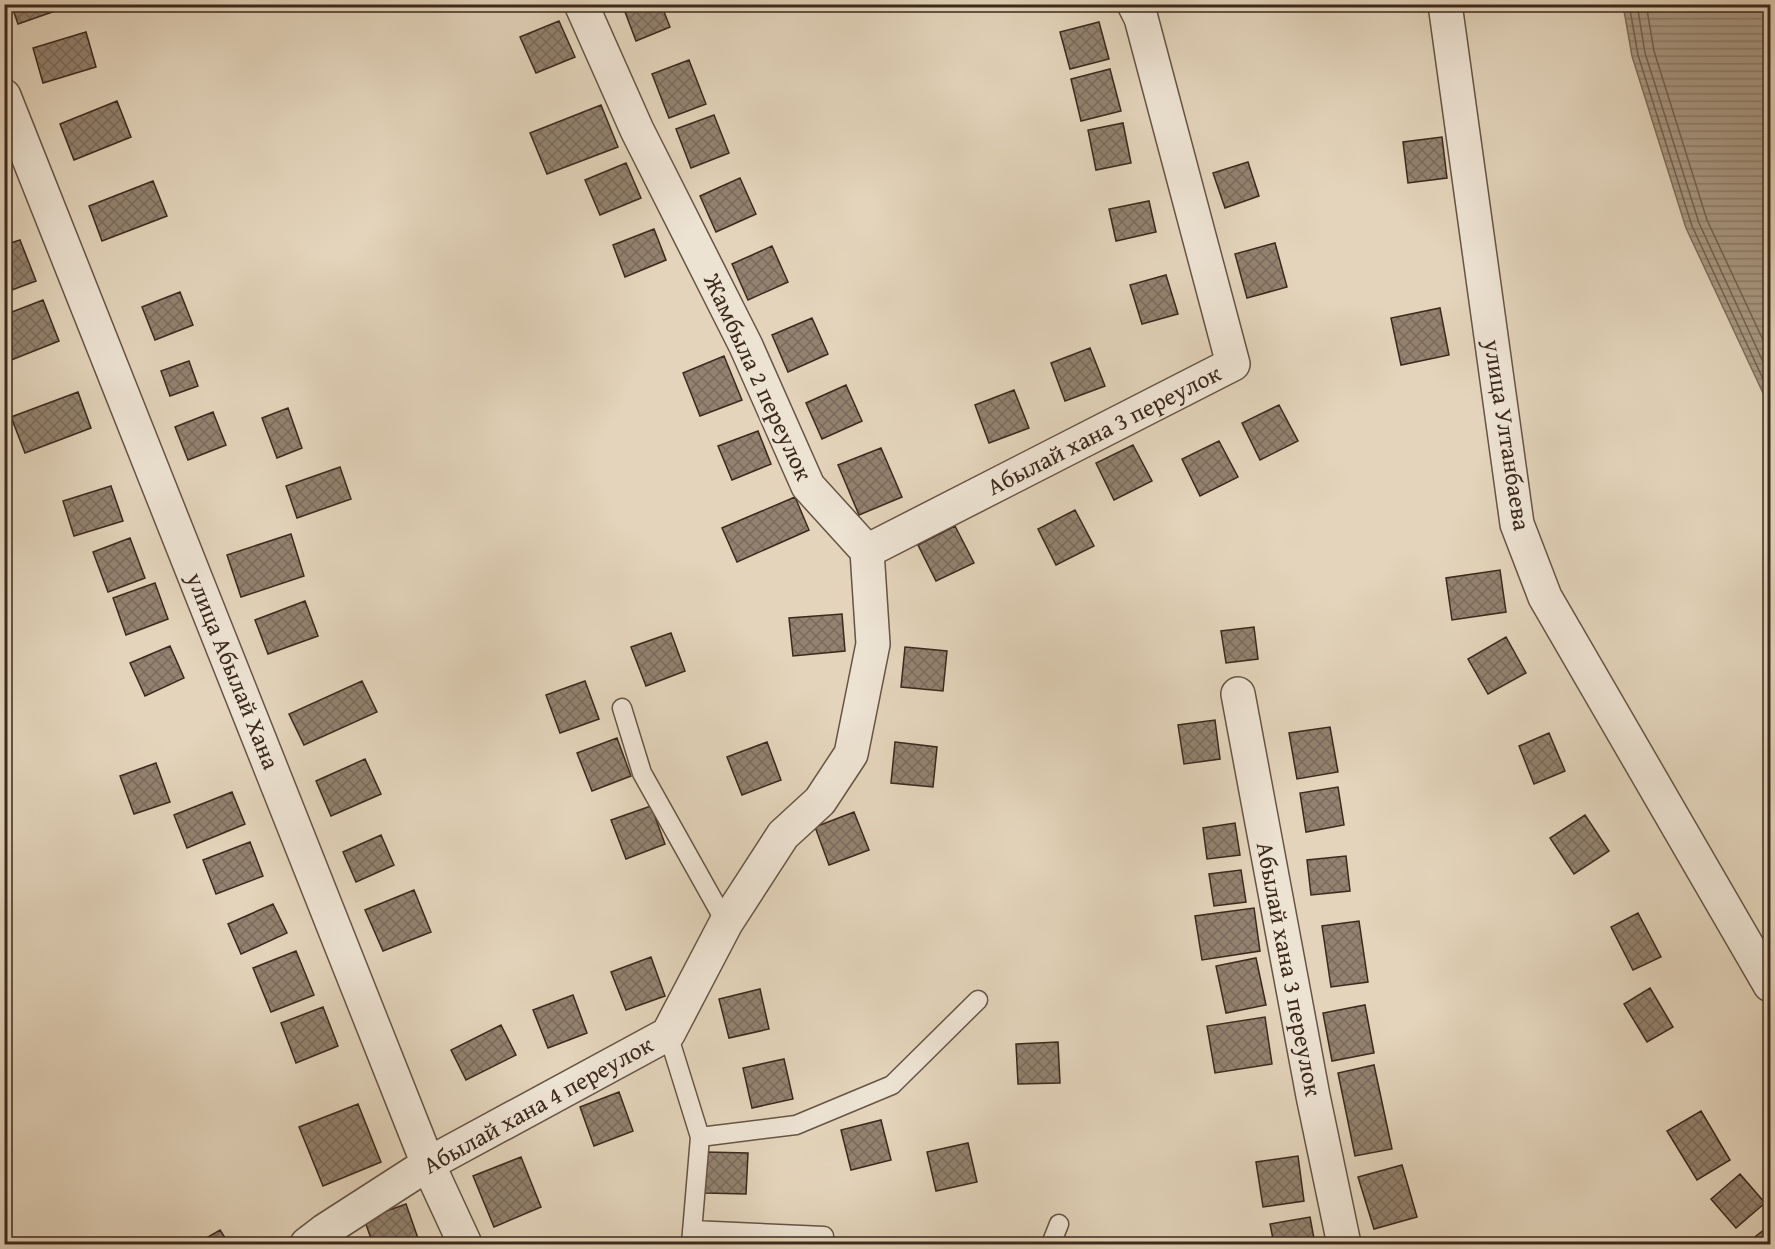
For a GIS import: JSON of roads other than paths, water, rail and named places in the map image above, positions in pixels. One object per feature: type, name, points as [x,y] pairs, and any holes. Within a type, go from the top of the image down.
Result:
[{"type":"street","name":"Жамбыла 2 переулок","points":[[581,4],[637,130],[746,346],[808,486],[867,551]]},
{"type":"street","name":"Абылай хана 3 переулок","points":[[867,551],[1233,364],[1141,18],[1134,4]]},
{"type":"street","name":"улица Ултанбаева","points":[[1445,4],[1517,524],[1545,597],[1770,985]]},
{"type":"street","name":"улица Абылай Хана","points":[[4,96],[428,1164],[465,1245]]},
{"type":"street","name":"Абылай хана 4 переулок","points":[[307,1245],[324,1231],[428,1164],[668,1034],[726,923],[783,835],[820,801],[851,754],[873,644],[867,551]]},
{"type":"street","name":"Абылай хана 3 переулок","points":[[1238,694],[1311,1085],[1344,1245]]},
{"type":"lane","points":[[622,708],[642,773],[726,923]]},
{"type":"lane","points":[[700,1137],[796,1125],[892,1085],[978,1000]]},
{"type":"lane","points":[[668,1034],[700,1137],[692,1237],[824,1236]]},
{"type":"lane","points":[[1051,1245],[1059,1224]]},
{"type":"water","points":[[1623,5],[1770,5],[1770,408],[1686,228],[1632,56]]}]
